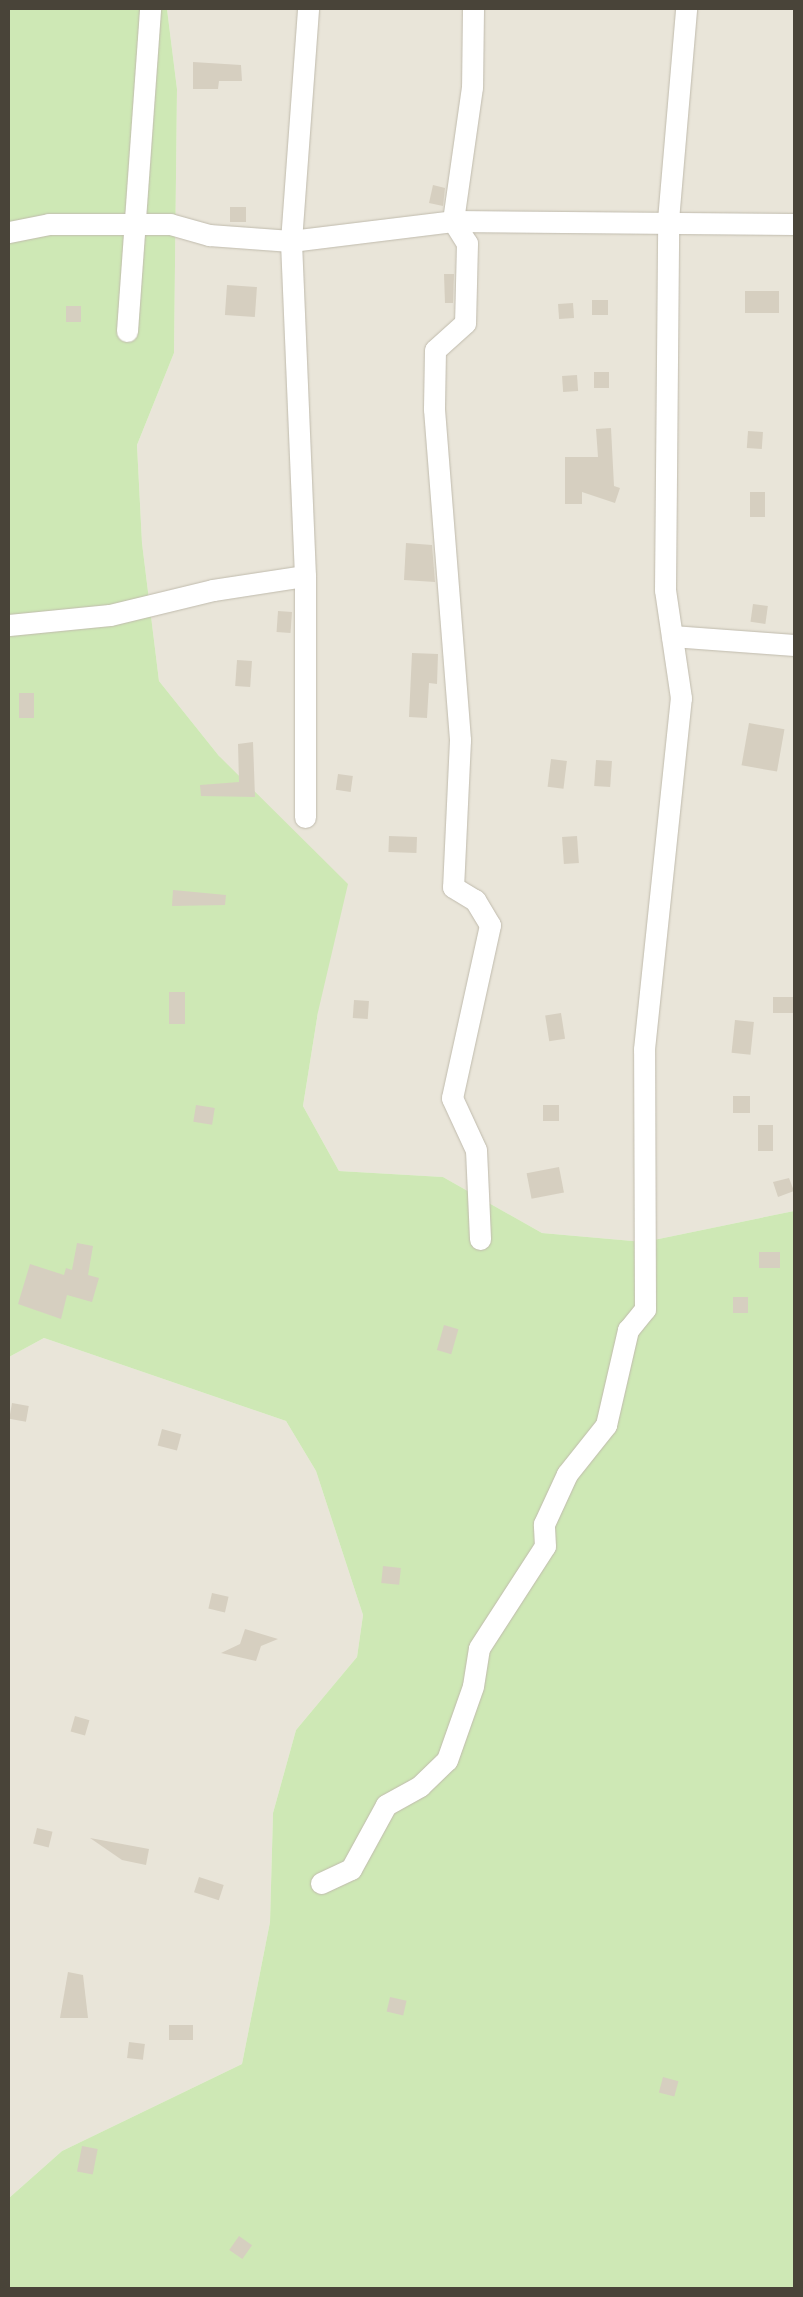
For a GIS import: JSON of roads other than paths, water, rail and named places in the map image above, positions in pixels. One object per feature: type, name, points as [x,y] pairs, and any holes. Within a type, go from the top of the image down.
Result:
[{"type":"street","points":[[127,331],[150,9]]},
{"type":"street","points":[[305,817],[305,576],[291,241],[308,9]]},
{"type":"street","points":[[473,9],[472,87],[453,221],[467,243],[465,323],[434,350],[434,409],[460,740],[453,887],[475,900],[490,925],[452,1098],[476,1150],[480,1240]]},
{"type":"street","points":[[321,1883],[351,1869],[386,1805],[420,1786],[447,1760],[473,1686],[479,1648],[545,1546],[544,1524],[567,1474],[606,1425],[628,1330],[645,1309],[644,1049],[681,698],[665,590],[668,220],[686,9]]},
{"type":"street","points":[[9,232],[49,224],[170,224],[209,235],[291,241],[453,221],[668,220],[794,224]]},
{"type":"street","points":[[9,625],[110,616],[213,590],[305,576]]},
{"type":"street","points":[[672,636],[794,645]]}]
